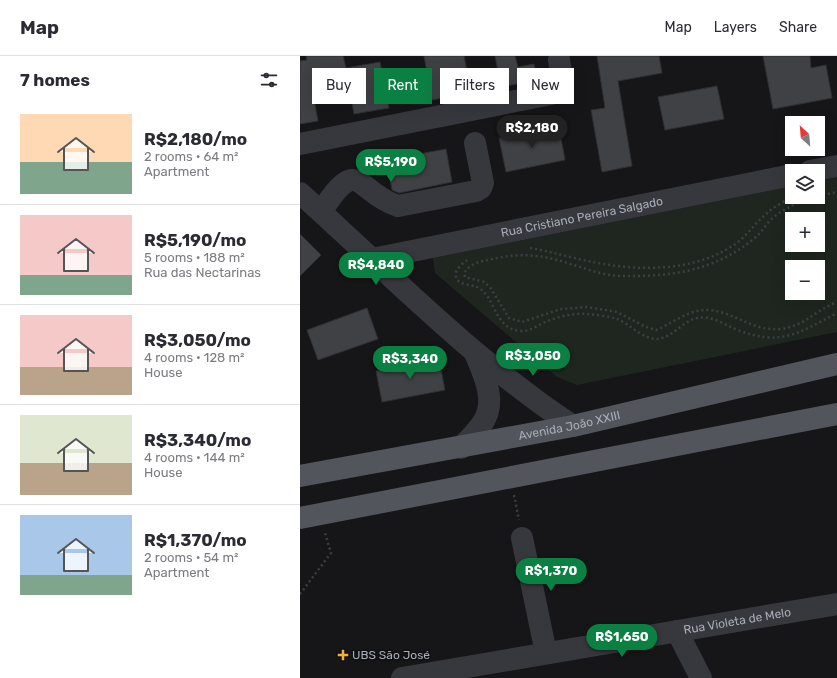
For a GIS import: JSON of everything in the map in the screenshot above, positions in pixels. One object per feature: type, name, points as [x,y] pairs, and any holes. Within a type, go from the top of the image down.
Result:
[{"type":"main road","name":"Avenida João XXIII","points":[[300,476],[461,448],[572,426],[837,364]]},
{"type":"main road","points":[[310,516],[837,414]]},
{"type":"street","points":[[300,144],[551,94],[559,89],[563,83],[559,60]]},
{"type":"street","points":[[321,212],[335,190],[344,183],[354,180],[361,182],[388,203],[398,206],[476,191],[481,188],[483,183],[475,143]]},
{"type":"street","points":[[825,168],[837,166]]},
{"type":"street","name":"Rua Cristiano Pereira Salgado","points":[[372,259],[785,176]]},
{"type":"street","points":[[300,193],[475,353],[539,404],[572,426]]},
{"type":"street","points":[[461,448],[486,419],[489,402],[487,382],[475,353]]},
{"type":"street","points":[[522,538],[546,653]]},
{"type":"street","name":"Rua Violeta de Melo","points":[[402,678],[487,671],[546,653],[837,604]]},
{"type":"street","points":[[677,631],[701,678]]},
{"type":"path","points":[[825,195],[837,192]]},
{"type":"path","points":[[528,248],[621,267],[662,268],[692,263],[714,255],[734,245],[750,232],[767,212],[785,201]]},
{"type":"path","points":[[794,204],[774,217],[757,236],[739,250],[718,262],[694,270],[622,276],[592,271],[553,259],[527,255],[500,257],[477,262],[468,268],[464,273],[465,277],[484,282],[490,287],[510,318],[522,322],[562,309],[587,308],[617,312],[646,327],[656,330],[688,314],[703,310],[722,312],[759,327],[778,329],[798,325],[837,302]]},
{"type":"path","points":[[470,259],[457,270],[456,276],[458,280],[468,285],[477,287],[484,292],[503,323],[520,331],[530,330],[547,321],[563,316],[586,314],[617,319],[642,334],[657,339],[665,337],[680,326],[697,318],[714,319],[758,337],[782,338],[810,328],[837,313]]},
{"type":"path","points":[[510,478],[522,538]]},
{"type":"path","points":[[300,594],[331,553],[310,516]]},
{"type":"shaded area","points":[[837,178],[837,332],[577,385],[557,377],[435,273],[433,258],[785,187],[785,204],[825,204],[825,180]]},
{"type":"building","points":[[306,56],[343,56],[346,68],[312,68],[312,104],[315,104],[318,121],[300,124],[300,61],[307,60]]},
{"type":"building","points":[[424,56],[464,56],[466,68],[440,68],[440,99],[432,100],[432,68],[426,68]]},
{"type":"building","points":[[495,56],[515,56],[518,67],[534,64],[535,68],[517,68],[517,84],[509,85],[509,68],[497,68]]},
{"type":"building","points":[[597,56],[659,56],[662,73],[618,81],[632,166],[602,172],[591,110],[605,108]]},
{"type":"building","points":[[763,56],[810,56],[811,68],[826,65],[832,98],[773,109]]},
{"type":"building","points":[[380,62],[381,68],[374,68],[374,104],[388,104],[389,108],[354,114],[352,104],[366,104],[366,68],[346,68]]},
{"type":"building","points":[[717,86],[724,119],[665,130],[658,97]]},
{"type":"building","points":[[559,127],[565,160],[506,172],[499,138]]},
{"type":"building","points":[[446,149],[452,182],[399,193],[392,190],[387,160]]},
{"type":"building","points":[[300,234],[321,255],[300,276]]},
{"type":"building","points":[[367,308],[378,339],[318,360],[307,330]]},
{"type":"building","points":[[439,359],[445,390],[382,402],[376,371]]},
{"type":"place","name":"UBS São José","points":[[343,655]]}]
